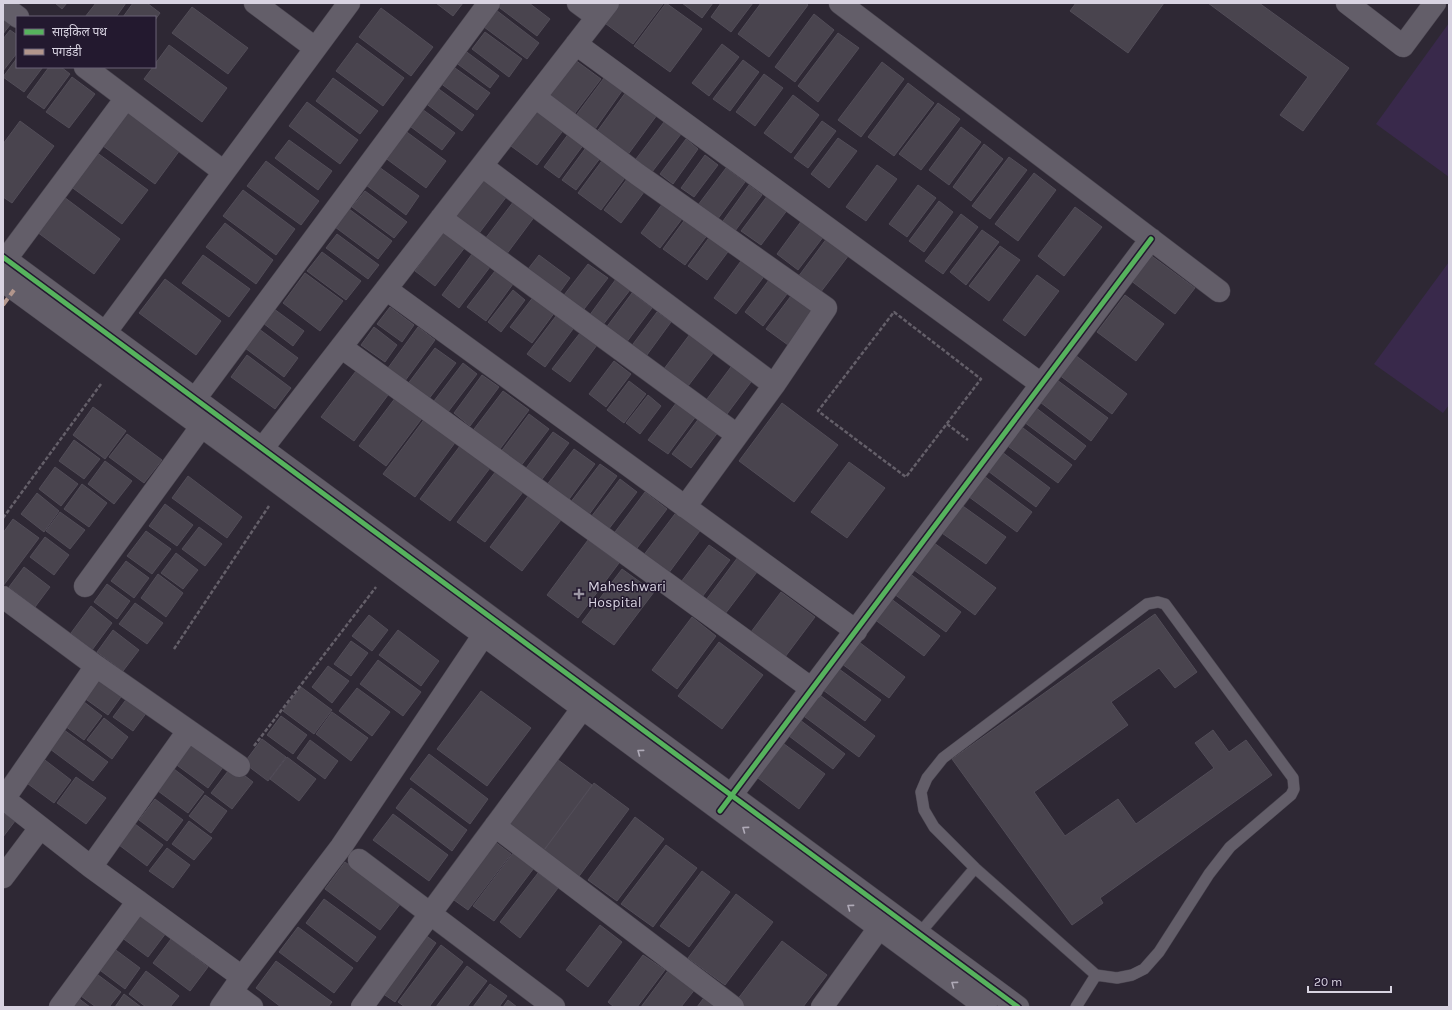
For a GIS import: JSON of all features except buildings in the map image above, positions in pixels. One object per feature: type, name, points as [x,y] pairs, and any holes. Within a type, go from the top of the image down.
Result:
[{"type":"street","points":[[255,3],[315,48]]},
{"type":"street","points":[[99,340],[349,3]]},
{"type":"street","points":[[195,399],[489,3]]},
{"type":"street","points":[[262,449],[602,10],[578,3]]},
{"type":"street","points":[[840,3],[1219,291]]},
{"type":"street","points":[[1347,3],[1403,46],[1435,3]]},
{"type":"street","points":[[3,6],[17,16]]},
{"type":"street","points":[[576,44],[1041,384]]},
{"type":"street","points":[[86,68],[224,172]]},
{"type":"street","points":[[535,97],[637,174],[826,308],[774,385],[685,507]]},
{"type":"street","points":[[126,98],[4,258],[99,340],[115,364],[200,427],[282,486],[582,709],[726,803],[919,934],[1018,1007]]},
{"type":"street","points":[[482,166],[774,385]]},
{"type":"street","points":[[441,218],[737,435]]},
{"type":"street","points":[[726,803],[1151,239]]},
{"type":"street","points":[[386,289],[856,631]]},
{"type":"street","points":[[7,292],[99,340],[195,399],[726,803],[878,928],[986,1007]]},
{"type":"street","points":[[341,347],[812,689]]},
{"type":"street","points":[[85,586],[200,427]]},
{"type":"street","points":[[3,596],[96,666],[239,766]]},
{"type":"street","points":[[232,992],[350,854],[483,636]]},
{"type":"street","points":[[96,666],[3,799],[91,867],[138,901],[232,992],[252,1007]]},
{"type":"street","points":[[362,1007],[429,913],[496,826],[582,709]]},
{"type":"street","points":[[91,867],[188,731]]},
{"type":"street","points":[[496,826],[733,1007]]},
{"type":"street","points":[[3,877],[40,828]]},
{"type":"street","points":[[350,854],[554,1007]]},
{"type":"street","points":[[60,1007],[138,901]]},
{"type":"street","points":[[822,1007],[878,928]]},
{"type":"lane","points":[[1158,602],[1165,604],[1293,778],[1294,789],[1290,795],[1230,847],[1209,874],[1159,952],[1144,969],[1132,975],[1117,978],[1096,975],[975,868],[934,827],[924,810],[921,792],[926,778],[943,758],[1147,604],[1158,602]]},
{"type":"lane","points":[[919,934],[975,868]]},
{"type":"lane","points":[[1076,1007],[1096,975]]},
{"type":"path","points":[[894,312],[981,379],[947,424],[906,477],[818,411],[894,312]]},
{"type":"path","points":[[3,518],[115,364]]},
{"type":"path","points":[[174,649],[282,486]]},
{"type":"path","points":[[239,766],[391,567]]},
{"type":"shaded area","points":[[1449,23],[1449,177],[1376,124]]},
{"type":"shaded area","points":[[1449,262],[1449,405],[1443,413],[1374,364]]},
{"type":"marked path","points":[[3,305],[14,290]]},
{"type":"cycle path","points":[[720,811],[1151,239]]},
{"type":"cycle path","points":[[3,257],[1018,1007]]},
{"type":"place","name":"Maheshwari Hospital","points":[[579,594]]}]
